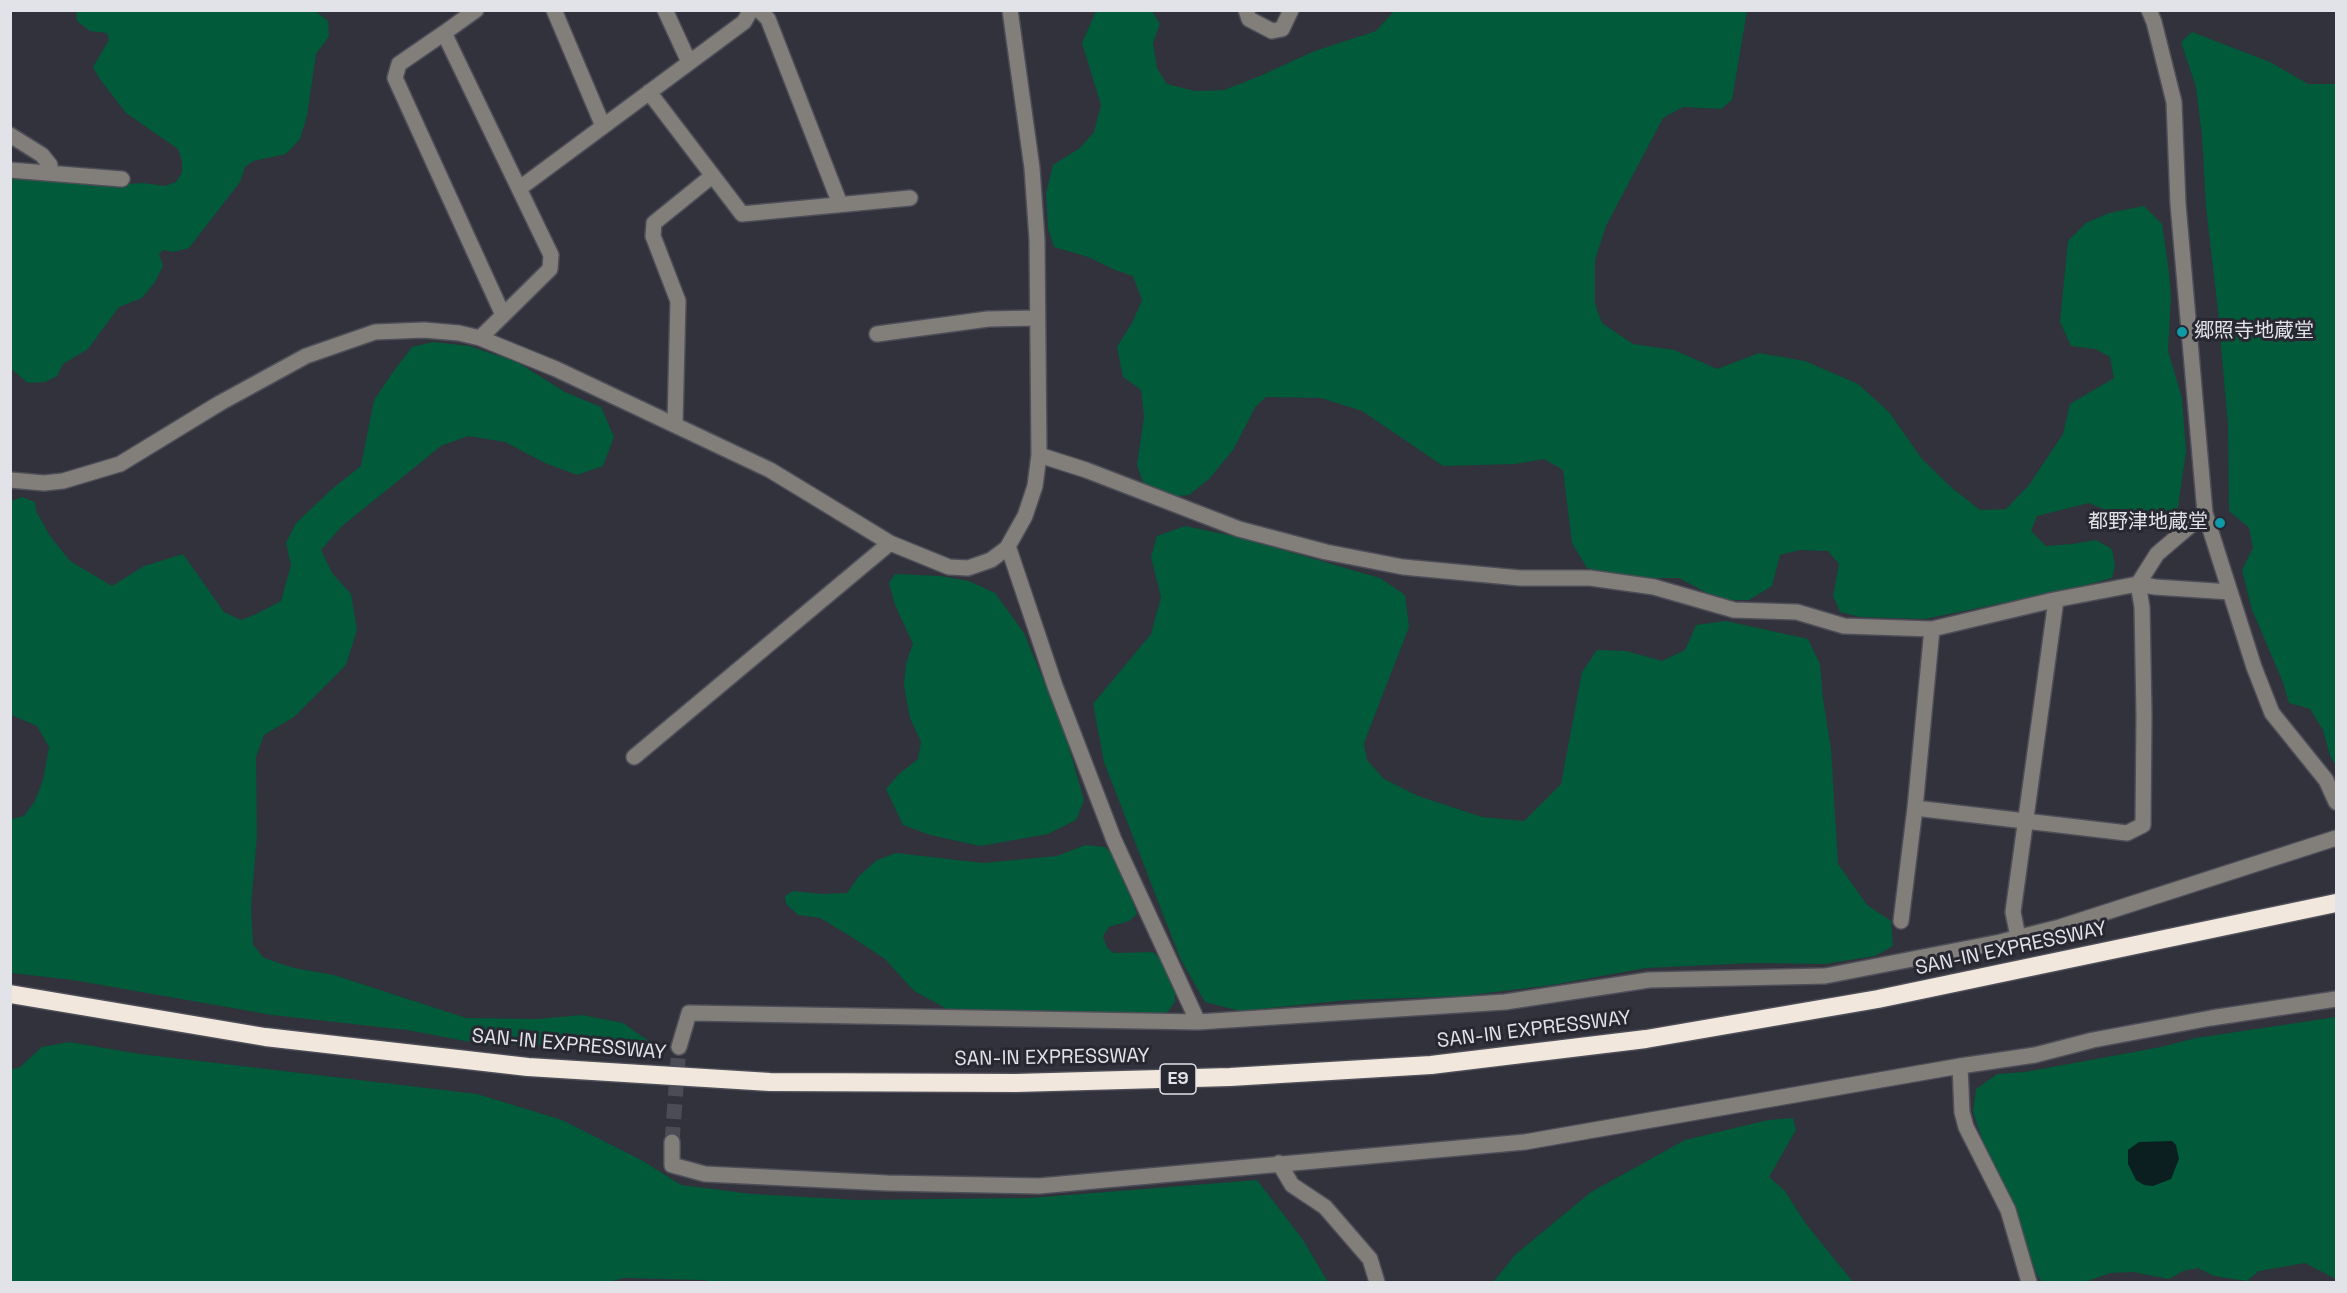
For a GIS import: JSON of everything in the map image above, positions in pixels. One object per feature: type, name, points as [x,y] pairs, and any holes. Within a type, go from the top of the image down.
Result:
[{"type":"highway","name":"SAN-IN EXPRESSWAY","points":[[10,994],[265,1037],[528,1067],[770,1082],[1016,1083],[1230,1077],[1431,1065],[1646,1039],[1878,999],[2337,903]]},
{"type":"street","points":[[476,10],[399,64],[394,78],[503,315]]},
{"type":"street","points":[[554,10],[603,126]]},
{"type":"street","points":[[666,10],[689,62]]},
{"type":"street","points":[[520,188],[744,22],[751,10]]},
{"type":"street","points":[[759,10],[768,19],[840,204]]},
{"type":"street","points":[[10,480],[44,483],[63,481],[120,464],[306,356],[357,337],[393,330],[424,330],[459,333],[480,338],[556,369],[770,470],[890,543],[949,567],[968,568],[991,560],[1008,546],[1025,516],[1035,486],[1039,455],[1037,240],[1032,168],[1010,10]]},
{"type":"street","points":[[1246,10],[1249,19],[1272,31],[1282,29],[1291,10]]},
{"type":"street","points":[[2149,10],[2174,102],[2178,204],[2205,513],[2272,713],[2326,780],[2337,802]]},
{"type":"street","points":[[444,33],[551,255],[550,269],[480,338]]},
{"type":"street","points":[[649,92],[742,214],[910,198]]},
{"type":"street","points":[[10,135],[42,155],[50,165],[50,172]]},
{"type":"street","points":[[10,170],[122,179]]},
{"type":"street","points":[[675,424],[678,301],[653,236],[654,223],[712,176]]},
{"type":"street","points":[[877,334],[977,320],[1037,318]]},
{"type":"street","points":[[1039,455],[1086,470],[1239,529],[1326,552],[1392,565],[1520,578],[1590,578],[1654,587],[1734,610],[1797,612],[1844,626],[1932,629],[2056,600],[2138,584],[2230,592]]},
{"type":"street","points":[[1915,808],[2127,834],[2142,825],[2144,715],[2142,607],[2138,584],[2157,554],[2205,513]]},
{"type":"street","points":[[634,757],[890,543]]},
{"type":"street","points":[[1008,546],[1055,686],[1114,840],[1198,1022]]},
{"type":"street","points":[[2018,938],[2013,912],[2056,600]]},
{"type":"street","points":[[1901,921],[1915,808],[1932,629]]},
{"type":"street","points":[[679,1047],[689,1013],[1198,1022],[1505,1002],[1649,980],[1825,976],[2018,938],[2060,927],[2337,838]]},
{"type":"street","points":[[672,1142],[672,1165],[705,1174],[887,1183],[1039,1186],[1525,1142],[2035,1055],[2093,1040],[2211,1018],[2337,999]]},
{"type":"street","points":[[1960,1066],[1962,1112],[1966,1127],[2008,1210],[2029,1282]]},
{"type":"street","points":[[1279,1163],[1292,1185],[1325,1207],[1370,1259],[1377,1282]]},
{"type":"green space","points":[[314,10],[328,21],[329,36],[316,54],[307,116],[300,139],[286,154],[253,161],[245,167],[240,182],[189,248],[173,252],[163,250],[159,254],[163,266],[155,282],[142,298],[119,307],[88,349],[63,364],[57,376],[45,382],[28,383],[11,369],[10,174],[94,186],[143,183],[165,186],[176,182],[182,173],[182,161],[178,149],[126,113],[99,78],[93,67],[109,40],[107,33],[90,31],[77,21],[76,11]]},
{"type":"green space","points":[[1096,11],[1152,11],[1160,24],[1153,43],[1157,68],[1167,84],[1195,91],[1224,90],[1312,52],[1376,31],[1394,11],[1747,11],[1732,100],[1721,109],[1683,107],[1663,118],[1606,226],[1595,260],[1595,304],[1602,323],[1633,344],[1674,350],[1717,369],[1759,353],[1805,361],[1858,384],[1889,412],[1922,459],[1952,488],[1980,510],[2006,509],[2029,485],[2063,434],[2070,404],[2114,378],[2110,357],[2095,349],[2071,346],[2060,322],[2068,241],[2086,223],[2109,213],[2144,206],[2162,224],[2168,265],[2171,295],[2168,351],[2182,398],[2186,451],[2178,507],[2158,523],[2130,520],[2089,503],[2037,516],[2031,531],[2046,546],[2096,540],[2112,549],[2115,566],[2112,578],[2075,588],[1925,619],[1860,617],[1840,612],[1833,596],[1839,564],[1828,551],[1800,550],[1780,555],[1772,586],[1749,600],[1720,600],[1679,578],[1628,578],[1587,568],[1572,543],[1563,470],[1544,459],[1515,464],[1443,466],[1362,411],[1321,398],[1266,397],[1256,406],[1233,450],[1209,479],[1189,495],[1169,497],[1143,482],[1137,465],[1144,417],[1141,390],[1123,377],[1117,347],[1133,321],[1142,300],[1133,276],[1088,257],[1054,247],[1048,228],[1046,193],[1053,165],[1080,148],[1094,132],[1101,105],[1082,43]]},
{"type":"green space","points":[[2192,32],[2270,62],[2308,84],[2336,84],[2336,766],[2330,756],[2323,730],[2310,709],[2289,703],[2282,680],[2252,610],[2242,570],[2253,548],[2249,528],[2229,511],[2228,425],[2206,207],[2202,136],[2196,87],[2181,42]]},
{"type":"green space","points":[[433,342],[469,346],[517,362],[565,392],[601,407],[614,437],[603,466],[577,475],[545,463],[505,442],[468,436],[441,446],[341,527],[321,550],[332,573],[351,594],[357,630],[346,665],[294,717],[264,735],[256,757],[257,835],[251,907],[253,945],[264,958],[294,968],[334,975],[466,1018],[537,1019],[582,1015],[623,1023],[656,1046],[656,1054],[641,1055],[591,1046],[481,1044],[407,1030],[272,1015],[73,980],[11,973],[11,819],[24,816],[35,801],[43,780],[49,747],[37,726],[11,715],[11,501],[22,497],[35,502],[36,511],[50,536],[70,561],[112,586],[144,566],[183,554],[224,612],[241,620],[281,601],[291,565],[286,543],[296,523],[332,489],[361,466],[374,400],[412,347]]},
{"type":"green space","points":[[1185,526],[1238,537],[1380,578],[1405,595],[1409,627],[1364,743],[1367,760],[1384,779],[1418,796],[1482,817],[1524,821],[1561,784],[1582,672],[1597,650],[1626,651],[1662,661],[1685,650],[1696,625],[1726,621],[1808,639],[1820,664],[1831,749],[1838,864],[1867,905],[1891,921],[1893,946],[1875,956],[1824,964],[1753,963],[1646,968],[1552,985],[1463,996],[1348,1000],[1240,1011],[1205,1002],[1180,958],[1104,762],[1093,704],[1151,634],[1161,597],[1151,557],[1157,536]]},
{"type":"green space","points":[[895,574],[940,576],[969,581],[995,593],[1024,633],[1063,727],[1084,800],[1076,820],[1048,834],[980,846],[930,835],[903,825],[886,789],[899,774],[918,759],[921,742],[910,718],[904,686],[906,663],[913,644],[895,605],[889,583]]},
{"type":"green space","points":[[1085,845],[1105,847],[1116,858],[1137,914],[1129,921],[1109,927],[1103,936],[1107,948],[1114,953],[1153,952],[1164,962],[1175,987],[1175,1002],[1166,1014],[1157,1016],[949,1010],[914,991],[885,959],[850,936],[820,918],[798,915],[786,904],[785,896],[793,891],[822,894],[847,893],[859,876],[877,860],[896,853],[983,863],[1057,856]]},
{"type":"green space","points":[[2336,1017],[2336,1279],[2305,1263],[2259,1271],[2247,1281],[2214,1276],[2198,1268],[2183,1271],[2169,1279],[2133,1272],[2110,1273],[2085,1282],[2042,1282],[2037,1275],[2018,1220],[1991,1165],[1973,1112],[1976,1089],[1997,1074],[2025,1072],[2161,1047],[2196,1038]]},
{"type":"green space","points":[[69,1042],[140,1054],[477,1094],[562,1120],[643,1161],[681,1185],[752,1194],[856,1200],[1030,1198],[1257,1180],[1303,1240],[1328,1282],[716,1282],[624,1278],[609,1282],[11,1282],[11,1069],[19,1068],[42,1047]]},
{"type":"green space","points":[[1793,1118],[1796,1130],[1769,1177],[1785,1191],[1806,1224],[1853,1282],[1493,1282],[1516,1254],[1591,1192],[1685,1140],[1768,1120]]},
{"type":"shaded area","points":[[2172,1141],[2176,1145],[2179,1159],[2171,1179],[2153,1186],[2144,1185],[2136,1180],[2128,1164],[2128,1150],[2139,1142]]},
{"type":"tunnel","points":[[672,1142],[679,1047]]},
{"type":"place","name":"郷照寺地蔵堂","points":[[2182,332]]},
{"type":"place","name":"都野津地蔵堂","points":[[2220,523]]}]
